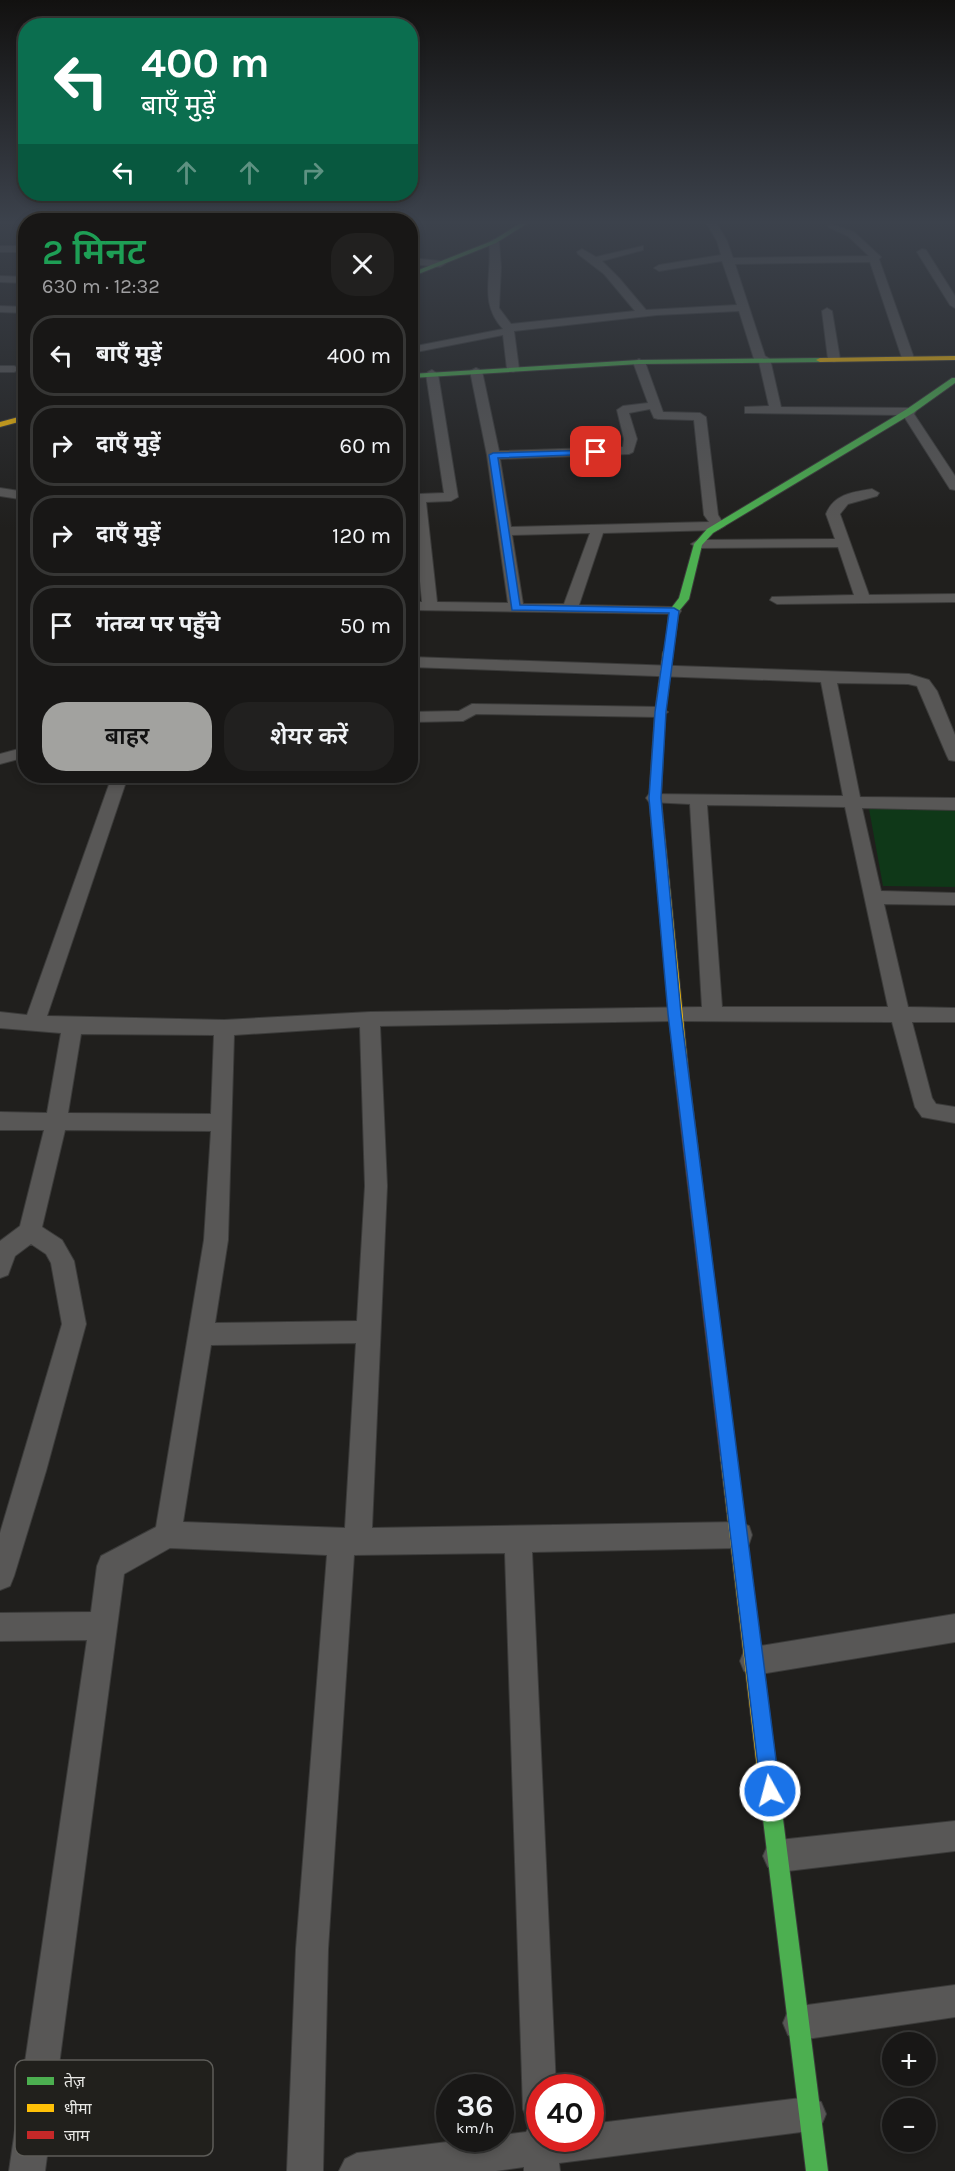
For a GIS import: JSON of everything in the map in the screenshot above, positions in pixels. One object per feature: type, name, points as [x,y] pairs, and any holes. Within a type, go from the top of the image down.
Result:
[{"type":"street","points":[[504,325],[508,330],[513,369]]},
{"type":"street","points":[[418,352],[508,330],[548,325]]},
{"type":"street","points":[[748,325],[762,359],[776,410]]},
{"type":"street","points":[[829,325],[834,359]]},
{"type":"street","points":[[897,325],[908,358]]},
{"type":"street","points":[[430,607],[419,498],[451,497],[421,375],[639,362],[955,358]]},
{"type":"street","points":[[639,362],[658,415],[700,417],[711,514],[718,526]]},
{"type":"street","points":[[0,369],[14,369]]},
{"type":"street","points":[[476,371],[493,455],[516,608]]},
{"type":"street","points":[[816,2171],[800,2023],[674,1014],[655,798],[660,712],[674,611],[684,599],[698,544],[718,526],[954,385]]},
{"type":"street","points":[[493,455],[625,451],[631,447],[632,442],[622,416],[623,410],[655,405]]},
{"type":"street","points":[[748,410],[909,411]]},
{"type":"street","points":[[909,411],[955,486]]},
{"type":"street","points":[[0,424],[18,419]]},
{"type":"street","points":[[0,492],[18,495]]},
{"type":"street","points":[[863,599],[833,514],[834,508],[850,498],[872,493]]},
{"type":"street","points":[[505,531],[718,526]]},
{"type":"street","points":[[570,609],[598,529]]},
{"type":"street","points":[[698,544],[842,543]]},
{"type":"street","points":[[777,600],[955,598]]},
{"type":"street","points":[[418,606],[674,611]]},
{"type":"street","points":[[418,662],[909,679],[923,683],[929,691],[955,756]]},
{"type":"street","points":[[828,678],[872,897],[899,1015],[924,1105],[936,1113],[955,1115]]},
{"type":"street","points":[[418,717],[463,716],[472,710],[660,712]]},
{"type":"street","points":[[0,759],[18,755]]},
{"type":"street","points":[[35,1022],[118,783]]},
{"type":"street","points":[[655,798],[955,804]]},
{"type":"street","points":[[698,799],[713,1015]]},
{"type":"street","points":[[872,897],[955,899]]},
{"type":"street","points":[[0,1020],[72,1026],[224,1028],[370,1019],[674,1014],[955,1015]]},
{"type":"street","points":[[305,2171],[312,1949],[367,1332],[376,1186],[370,1019]]},
{"type":"street","points":[[2,1256],[30,1231],[56,1123],[72,1026]]},
{"type":"street","points":[[168,1535],[216,1239],[224,1028]]},
{"type":"street","points":[[0,1121],[222,1124]]},
{"type":"street","points":[[0,1576],[33,1471],[74,1324],[62,1261],[54,1247],[30,1231]]},
{"type":"street","points":[[200,1334],[367,1332]]},
{"type":"street","points":[[42,2060],[111,1566],[168,1535],[349,1541],[740,1535]]},
{"type":"street","points":[[518,1538],[539,2074]]},
{"type":"street","points":[[0,1628],[102,1626]]},
{"type":"street","points":[[754,1661],[955,1628]]},
{"type":"street","points":[[778,1856],[955,1836]]},
{"type":"street","points":[[800,2023],[955,2001]]},
{"type":"street","points":[[357,2171],[542,2153],[809,2114]]},
{"type":"street","points":[[27,2171],[29,2156]]},
{"type":"green space","points":[[869,809],[955,809],[955,887],[883,886]]},
{"type":"traffic: fast","points":[[418,376],[639,362],[820,360]]},
{"type":"traffic: fast","points":[[668,652],[674,611],[684,599],[698,544],[710,531],[910,411],[955,380]]},
{"type":"traffic: fast","points":[[772,1811],[817,2171]]},
{"type":"traffic: slow","points":[[820,360],[955,358]]},
{"type":"traffic: slow","points":[[0,425],[18,419]]},
{"type":"traffic: slow","points":[[668,652],[660,712],[655,798],[682,1077]]},
{"type":"traffic: slow","points":[[728,1454],[772,1811]]},
{"type":"traffic: jam","points":[[682,1077],[728,1454]]},
{"type":"route","points":[[596,452],[493,455],[516,608],[674,611],[660,712],[655,798],[674,1014],[770,1791]]}]
